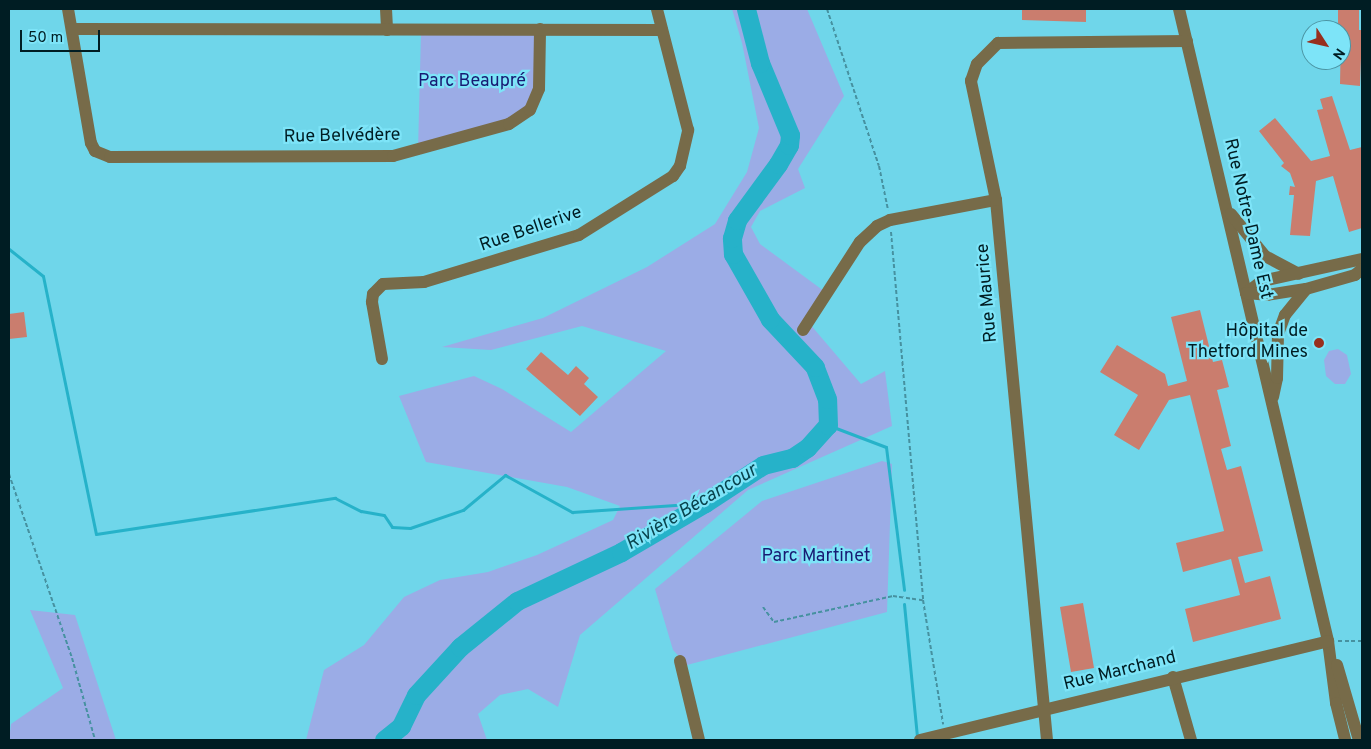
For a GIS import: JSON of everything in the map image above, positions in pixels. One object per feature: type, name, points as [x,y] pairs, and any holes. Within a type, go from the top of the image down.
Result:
[{"type":"street","points":[[68,9],[72,29],[387,30],[540,28],[662,30]]},
{"type":"street","points":[[386,9],[387,30]]},
{"type":"street","name":"Rue Bellerive","points":[[382,359],[372,302],[373,294],[383,284],[424,282],[579,235],[673,176],[685,154],[688,130],[657,9]]},
{"type":"street","name":"Rue Notre-Dame Est","points":[[1180,9],[1246,293],[1273,399],[1328,641],[1359,740]]},
{"type":"street","name":"Rue Belvédère","points":[[72,29],[91,143],[95,151],[110,157],[393,156],[509,124],[530,110],[539,88],[540,28]]},
{"type":"street","name":"Rue Maurice","points":[[1048,740],[1042,708],[996,200],[971,81],[986,52],[998,43],[1013,40],[1187,41]]},
{"type":"street","points":[[803,330],[860,242],[876,226],[890,220],[996,200]]},
{"type":"street","points":[[1225,203],[1238,225],[1265,256],[1299,274]]},
{"type":"street","points":[[1246,293],[1262,281],[1362,258]]},
{"type":"street","points":[[1246,293],[1267,295],[1306,289],[1360,275]]},
{"type":"street","points":[[1273,399],[1278,378],[1278,334],[1285,315],[1306,289]]},
{"type":"street","name":"Rue Notre-Dame Est","points":[[1328,641],[1336,703],[1345,740]]},
{"type":"street","name":"Rue Marchand","points":[[920,740],[1042,708],[1328,641]]},
{"type":"street","points":[[680,661],[699,740]]},
{"type":"street","points":[[1173,677],[1191,740]]},
{"type":"path","points":[[827,9],[879,166],[890,220],[922,600],[945,734]]},
{"type":"path","points":[[9,474],[72,658],[95,740]]},
{"type":"path","points":[[764,607],[774,622],[893,596],[922,600]]},
{"type":"path","points":[[1328,641],[1362,641]]},
{"type":"green space","points":[[732,9],[807,9],[844,96],[798,169],[805,188],[760,211],[751,227],[760,244],[828,294],[809,323],[861,384],[885,371],[892,426],[748,490],[580,635],[558,707],[528,689],[500,695],[478,714],[487,740],[306,740],[324,670],[364,645],[404,597],[440,580],[488,572],[537,555],[613,520],[620,506],[567,487],[426,462],[399,396],[474,376],[502,389],[571,432],[666,351],[582,326],[491,350],[442,347],[543,318],[647,267],[715,224],[747,172],[759,128],[742,43]]},
{"type":"green space","name":"Parc Beaupré","points":[[540,29],[541,77],[520,118],[418,151],[421,32]]},
{"type":"green space","points":[[1338,349],[1347,355],[1351,374],[1345,384],[1335,384],[1326,376],[1324,360],[1329,351]]},
{"type":"green space","name":"Parc Martinet","points":[[882,461],[892,464],[887,612],[687,665],[673,650],[655,589],[762,501]]},
{"type":"green space","points":[[30,610],[75,615],[116,740],[9,740],[11,724],[63,688]]},
{"type":"building","points":[[1022,9],[1086,9],[1086,22],[1022,20]]},
{"type":"building","points":[[1338,9],[1359,9],[1359,30],[1362,30],[1360,86],[1340,84],[1340,70],[1351,70],[1351,20],[1338,20]]},
{"type":"building","points":[[1332,96],[1350,150],[1362,147],[1362,228],[1349,232],[1333,176],[1316,181],[1310,236],[1290,235],[1294,195],[1289,195],[1290,186],[1295,187],[1290,173],[1281,166],[1284,163],[1259,131],[1275,118],[1311,161],[1330,156],[1317,110],[1323,109],[1320,99]]},
{"type":"building","points":[[1200,310],[1213,362],[1222,360],[1229,387],[1217,390],[1231,446],[1221,449],[1227,470],[1241,466],[1263,551],[1238,557],[1245,583],[1270,576],[1281,619],[1193,642],[1185,609],[1240,595],[1231,559],[1183,572],[1176,543],[1224,531],[1190,395],[1169,400],[1139,450],[1114,435],[1138,395],[1100,372],[1117,345],[1165,374],[1168,386],[1187,381],[1171,317]]},
{"type":"building","points":[[24,312],[27,337],[9,339],[9,314]]},
{"type":"building","points":[[541,352],[568,375],[576,366],[589,378],[584,384],[598,397],[580,416],[526,369]]},
{"type":"building","points":[[1083,603],[1094,668],[1071,672],[1060,607]]},
{"type":"waterway","name":"Rivière Bécancour","points":[[384,740],[401,726],[416,695],[460,647],[517,601],[621,552],[705,503],[763,465],[792,458],[807,448],[828,425],[827,399],[815,367],[770,319],[733,254],[732,238],[737,220],[778,164],[789,145],[790,135],[760,63],[746,9]]},
{"type":"waterway","points":[[9,249],[43,276],[96,534],[335,498],[361,511],[384,515],[392,527],[410,528],[463,510],[505,475],[572,512],[705,503]]},
{"type":"waterway","points":[[828,425],[886,447],[904,590]]},
{"type":"waterway","points":[[904,604],[917,737]]},
{"type":"place","name":"Hôpital de Thetford Mines","points":[[1319,343]]}]
